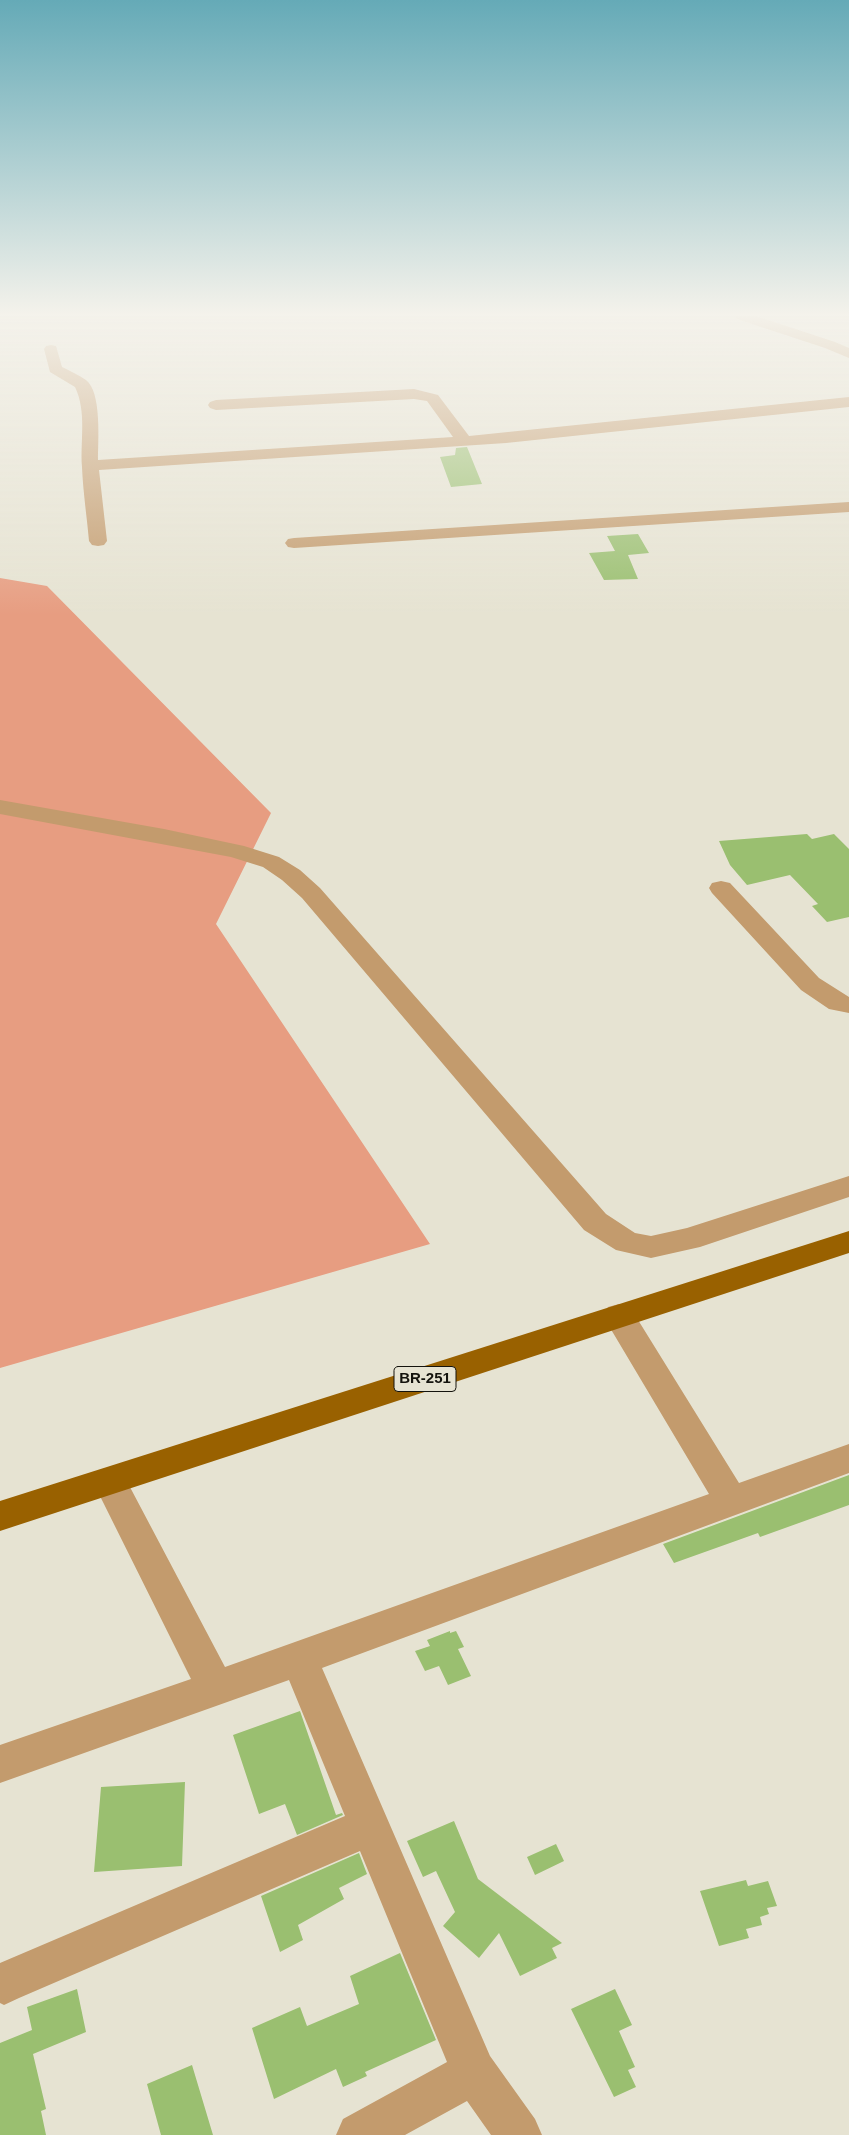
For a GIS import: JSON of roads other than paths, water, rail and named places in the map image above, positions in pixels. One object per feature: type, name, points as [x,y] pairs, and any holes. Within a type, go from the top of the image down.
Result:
[{"type":"main road","name":"BR-251","points":[[0,1516],[849,1242]]},
{"type":"street","points":[[88,416],[90,466],[98,541]]},
{"type":"street","points":[[446,416],[466,441]]},
{"type":"street","points":[[90,466],[466,441],[715,416]]},
{"type":"street","points":[[294,543],[849,507]]},
{"type":"street","points":[[0,807],[164,836],[236,851],[271,862],[292,875],[317,899],[595,1222],[628,1242],[651,1247],[689,1239],[849,1186]]},
{"type":"street","points":[[721,888],[810,984],[838,1002],[849,1005]]},
{"type":"street","points":[[619,1316],[732,1502]]},
{"type":"street","points":[[0,1764],[299,1659],[849,1458]]},
{"type":"street","points":[[110,1482],[216,1688]]},
{"type":"street","points":[[299,1659],[474,2072],[519,2135]]},
{"type":"street","points":[[4,1983],[370,1826]]},
{"type":"street","points":[[359,2135],[474,2072]]}]
